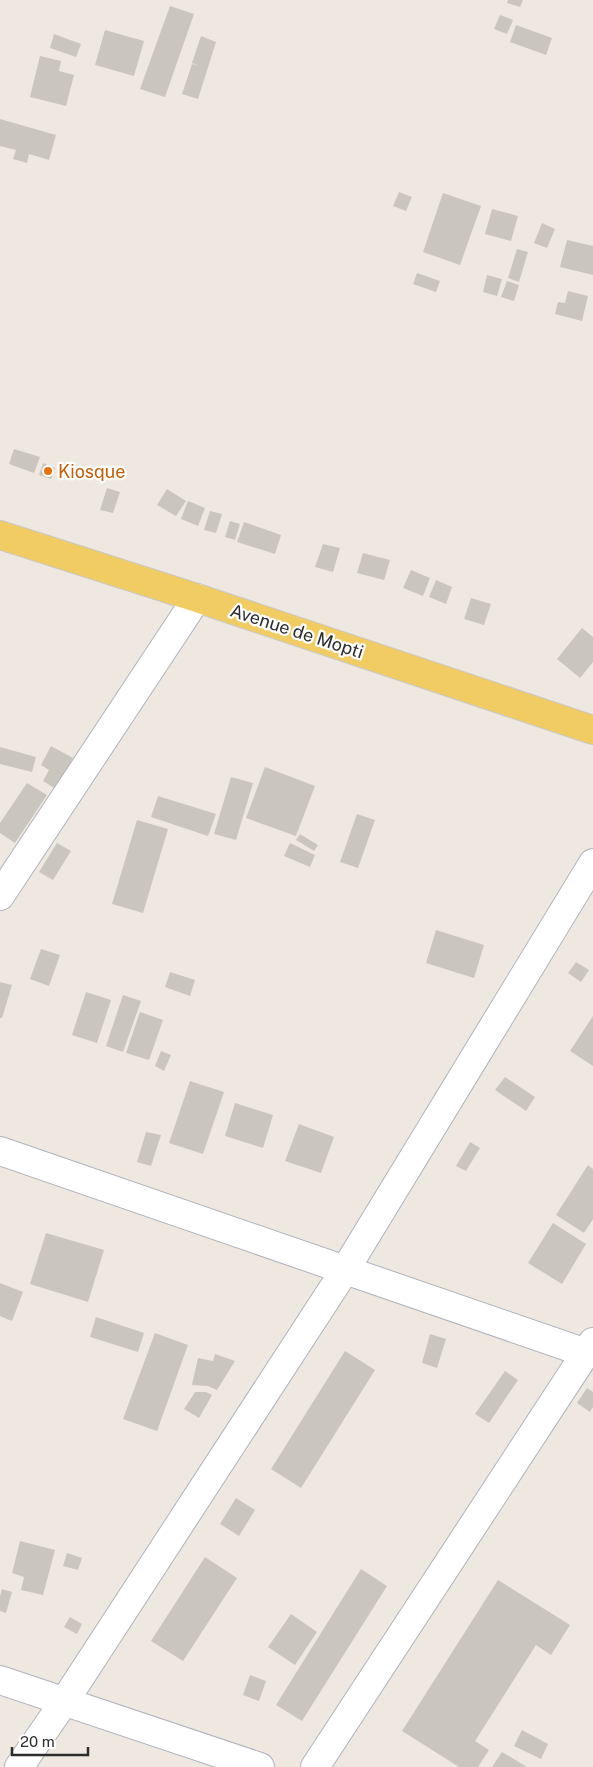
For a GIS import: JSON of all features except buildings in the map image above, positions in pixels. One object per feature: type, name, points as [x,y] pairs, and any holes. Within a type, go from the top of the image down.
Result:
[{"type":"main road","name":"Avenue de Mopti","points":[[0,535],[197,598],[593,730]]},
{"type":"street","points":[[0,896],[197,598]]},
{"type":"street","points":[[19,1767],[64,1702],[345,1270],[593,863]]},
{"type":"street","points":[[0,1151],[345,1270],[589,1347],[314,1767]]},
{"type":"street","points":[[0,1680],[260,1767]]},
{"type":"place","name":"Kiosque","points":[[48,471]]}]
